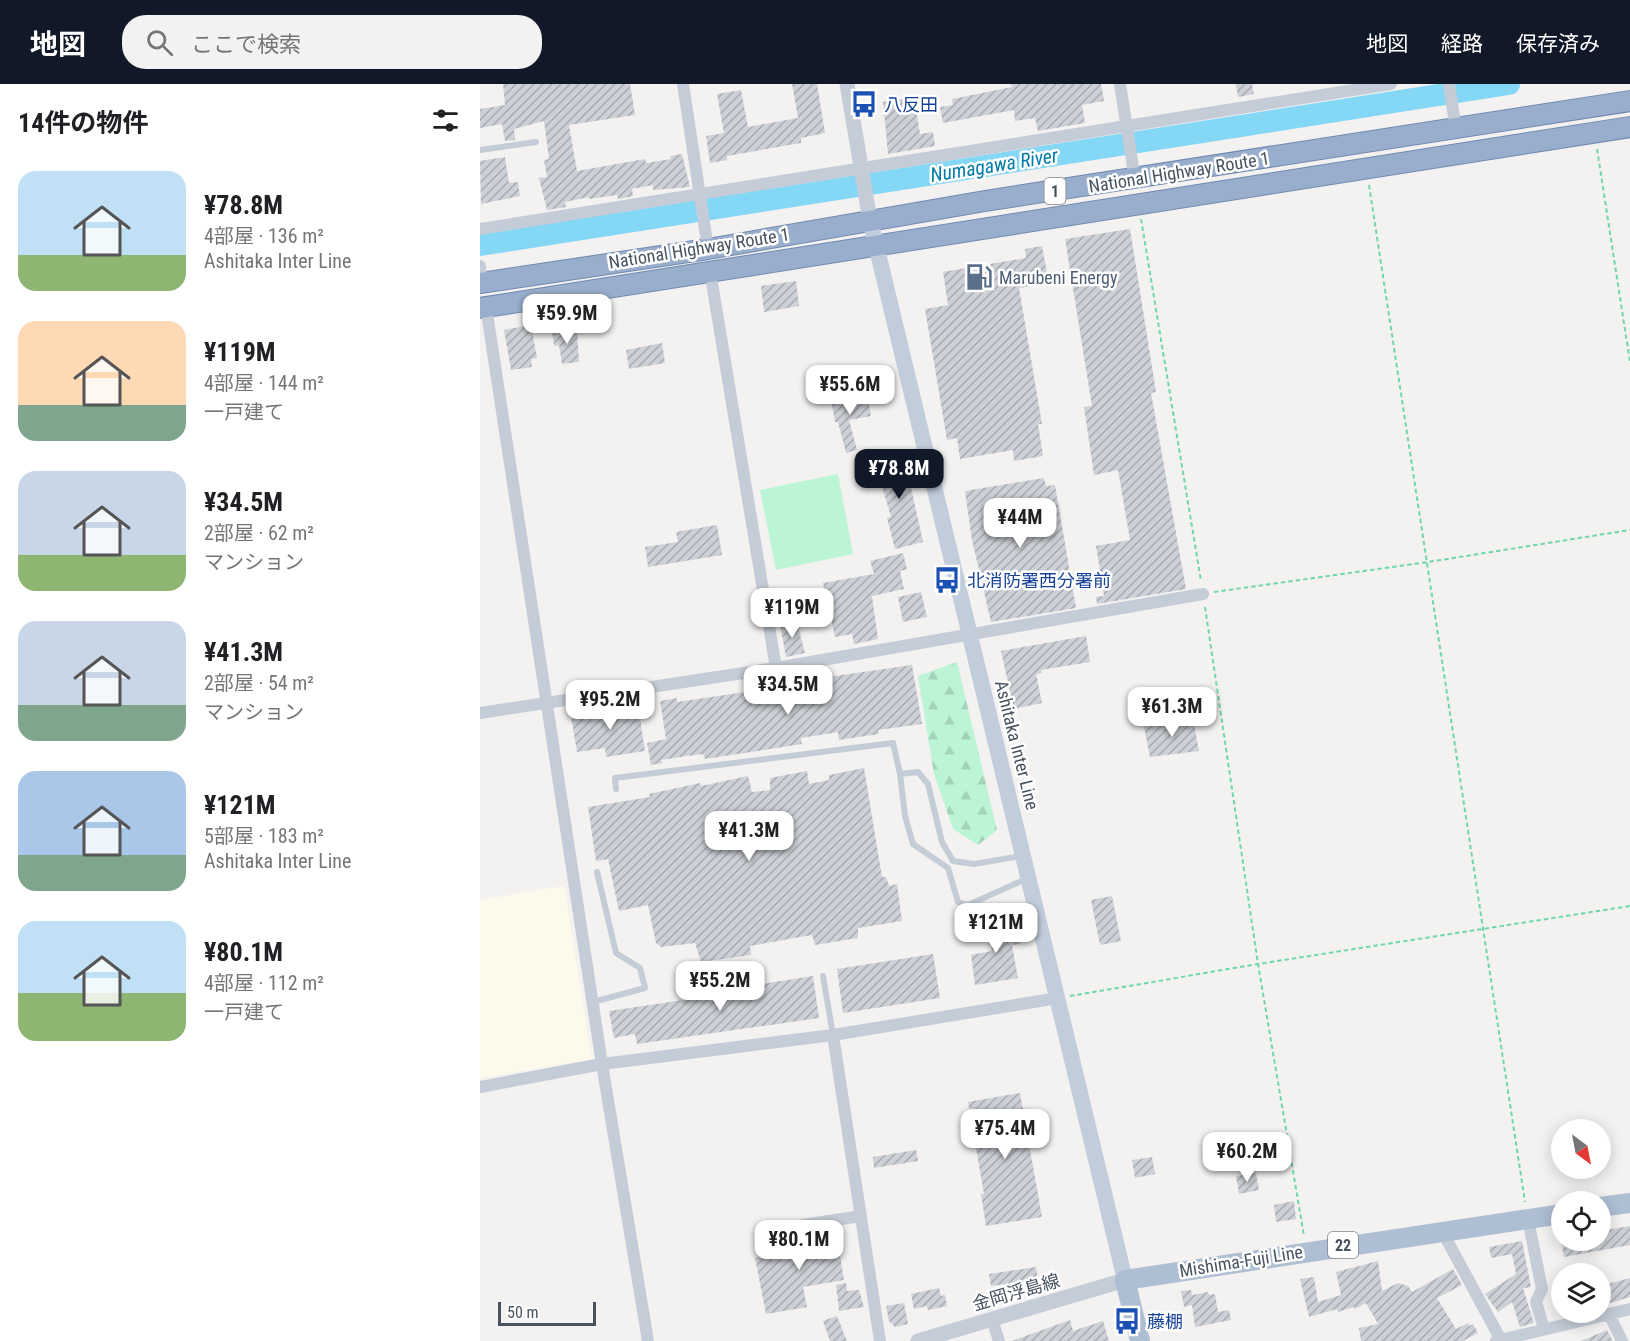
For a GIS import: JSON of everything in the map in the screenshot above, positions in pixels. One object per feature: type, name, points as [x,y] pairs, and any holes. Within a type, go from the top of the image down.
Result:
[{"type":"highway","name":"National Highway Route 1","points":[[481,277],[868,211],[1135,180],[1630,101]]},
{"type":"highway","name":"National Highway Route 1","points":[[483,307],[1139,206],[1630,127]]},
{"type":"main road","name":"Ashitaka Inter Line","points":[[868,211],[1125,1280]]},
{"type":"main road","points":[[1611,1206],[1630,1203]]},
{"type":"main road","name":"Mishima-Fuji Line","points":[[1125,1280],[1306,1250],[1551,1216]]},
{"type":"main road","points":[[1125,1280],[1140,1341]]},
{"type":"street","points":[[683,84],[707,240]]},
{"type":"street","points":[[847,84],[868,211]]},
{"type":"street","points":[[1120,84],[1135,180]]},
{"type":"street","points":[[480,229],[702,198],[861,170],[1127,129],[1353,87],[1391,84]]},
{"type":"street","points":[[1449,84],[1456,130]]},
{"type":"street","points":[[710,271],[776,668]]},
{"type":"street","points":[[483,307],[548,702],[602,1064],[648,1341]]},
{"type":"street","points":[[480,713],[971,636],[1203,594]]},
{"type":"street","points":[[480,1087],[602,1064],[833,1035],[1058,998]]},
{"type":"street","points":[[833,1035],[880,1341]]},
{"type":"street","points":[[803,1225],[861,1216]]},
{"type":"street","points":[[1527,1219],[1542,1289],[1536,1302],[1544,1329]]},
{"type":"street","points":[[1442,1231],[1505,1340],[1570,1323]]},
{"type":"street","name":"金岡浮島線","points":[[918,1341],[948,1337],[992,1319],[1125,1280]]},
{"type":"street","points":[[1611,1314],[1630,1309]]},
{"type":"street","points":[[1611,1318],[1622,1341]]},
{"type":"street","points":[[992,1319],[999,1341]]},
{"type":"lane","points":[[480,150],[536,142]]},
{"type":"lane","points":[[616,789],[615,778],[893,743],[900,774],[905,816],[913,844],[948,868],[958,902],[968,905],[1029,877]]},
{"type":"lane","points":[[900,774],[918,772],[928,784],[942,842],[953,861],[974,864],[1024,856]]},
{"type":"lane","points":[[593,1002],[645,988],[640,968],[616,953],[597,872]]},
{"type":"lane","points":[[823,976],[833,1035]]},
{"type":"path","points":[[1594,132],[1630,362]]},
{"type":"path","points":[[1367,170],[1485,928],[1527,1219]]},
{"type":"path","points":[[1139,206],[1203,594],[1258,964],[1306,1250]]},
{"type":"path","points":[[1203,594],[1630,530]]},
{"type":"path","points":[[1058,998],[1258,964],[1630,906]]},
{"type":"shaded area","points":[[564,886],[592,1059],[480,1078],[480,900]]},
{"type":"green space","points":[[838,474],[853,554],[776,570],[760,490]]},
{"type":"green space","points":[[957,662],[997,830],[978,845],[953,829],[934,774],[918,676]]},
{"type":"building","points":[[503,84],[630,84],[635,115],[569,125],[577,171],[645,159],[646,163],[671,159],[670,156],[682,154],[690,187],[653,190],[653,185],[632,189],[633,196],[618,199],[617,195],[589,199],[589,197],[565,202],[566,207],[547,210],[539,178],[547,177],[544,160],[549,159],[544,121],[514,129],[515,140],[505,141],[502,124],[480,128],[480,109],[505,105]]},
{"type":"building","points":[[792,84],[817,84],[825,133],[801,138],[801,143],[727,156],[727,160],[710,163],[706,136],[724,133],[717,94],[741,90],[748,127],[798,118]]},
{"type":"building","points":[[1011,84],[1101,84],[1104,101],[1082,105],[1085,123],[1038,131],[1035,118],[1015,121],[1014,110],[943,123],[940,107],[953,105],[952,99],[1012,87]]},
{"type":"building","points":[[1236,84],[1252,84],[1254,94],[1238,97]]},
{"type":"building","points":[[914,97],[920,134],[933,132],[935,146],[888,154],[883,102]]},
{"type":"building","points":[[505,157],[509,183],[518,182],[520,196],[481,204],[480,161]]},
{"type":"building","points":[[1130,229],[1156,392],[1151,393],[1186,589],[1097,604],[1096,597],[1104,596],[1096,546],[1130,540],[1118,470],[1094,475],[1084,407],[1092,406],[1065,239]]},
{"type":"building","points":[[1042,246],[1049,283],[1019,288],[1042,424],[1038,424],[1043,456],[1014,461],[1013,450],[960,459],[957,438],[947,440],[925,309],[948,305],[943,272],[1026,258],[1025,249]]},
{"type":"building","points":[[796,281],[799,306],[764,312],[761,286]]},
{"type":"building","points":[[525,326],[526,331],[532,330],[537,358],[531,359],[532,367],[511,370],[504,330]]},
{"type":"building","points":[[577,328],[579,362],[562,364],[559,345],[554,346],[552,332]]},
{"type":"building","points":[[662,343],[665,363],[629,369],[626,350]]},
{"type":"building","points":[[867,393],[871,416],[849,420],[857,450],[846,453],[838,422],[835,422],[831,399]]},
{"type":"building","points":[[903,451],[923,542],[895,549],[887,518],[891,517],[874,459]]},
{"type":"building","points":[[1044,478],[1046,486],[1055,485],[1076,608],[991,622],[972,540],[965,491]]},
{"type":"building","points":[[717,525],[722,555],[648,567],[645,547],[678,542],[676,532]]},
{"type":"building","points":[[903,553],[907,569],[900,571],[904,589],[872,596],[878,639],[854,644],[852,634],[835,637],[823,583],[874,574],[870,561]]},
{"type":"building","points":[[921,592],[927,617],[903,622],[898,597]]},
{"type":"building","points":[[796,619],[805,653],[786,657],[780,624]]},
{"type":"building","points":[[1086,636],[1090,662],[1041,670],[1042,673],[1036,674],[1042,703],[1014,709],[1001,651]]},
{"type":"building","points":[[912,665],[922,724],[878,730],[879,734],[839,740],[838,732],[801,738],[802,744],[705,759],[703,754],[687,756],[661,760],[662,763],[651,765],[647,743],[666,739],[660,701],[677,698],[677,702],[794,685],[795,693],[830,688],[828,677]]},
{"type":"building","points":[[638,705],[645,751],[606,757],[605,748],[577,752],[571,716]]},
{"type":"building","points":[[1193,719],[1199,751],[1150,757],[1144,727]]},
{"type":"building","points":[[864,768],[882,877],[886,877],[889,886],[897,884],[902,921],[858,928],[858,938],[815,945],[812,935],[750,946],[751,955],[701,962],[695,943],[661,947],[656,943],[648,905],[619,911],[608,859],[596,861],[588,807],[650,797],[649,794],[700,783],[701,786],[748,776],[752,792],[770,790],[770,778],[807,771],[809,784],[829,780],[829,775]]},
{"type":"building","points":[[1112,896],[1121,941],[1100,945],[1091,900]]},
{"type":"building","points":[[1002,911],[1007,936],[1019,934],[1021,944],[1012,945],[1018,978],[975,985],[971,955],[992,951],[986,914]]},
{"type":"building","points":[[933,954],[940,998],[843,1013],[837,969]]},
{"type":"building","points":[[813,976],[819,1018],[637,1044],[635,1034],[614,1038],[609,1011],[724,994],[723,990]]},
{"type":"building","points":[[1020,1093],[1042,1217],[986,1226],[981,1194],[984,1194],[968,1102]]},
{"type":"building","points":[[916,1150],[918,1161],[874,1168],[873,1157]]},
{"type":"building","points":[[1152,1157],[1155,1174],[1135,1178],[1132,1160]]},
{"type":"building","points":[[1256,1173],[1259,1190],[1239,1194],[1236,1176]]},
{"type":"building","points":[[1294,1201],[1296,1219],[1276,1222],[1274,1205]]},
{"type":"building","points":[[1630,1226],[1630,1245],[1611,1248],[1611,1229]]},
{"type":"building","points":[[836,1230],[844,1280],[803,1287],[807,1307],[766,1314],[755,1258],[795,1249],[794,1243],[804,1241],[803,1235]]},
{"type":"building","points":[[1522,1241],[1531,1287],[1523,1288],[1534,1323],[1520,1327],[1512,1302],[1498,1312],[1485,1294],[1516,1274],[1512,1254],[1491,1258],[1489,1247]]},
{"type":"building","points":[[1563,1251],[1597,1251],[1564,1257]]},
{"type":"building","points":[[1378,1261],[1382,1291],[1398,1283],[1408,1286],[1412,1292],[1453,1269],[1462,1285],[1437,1298],[1456,1329],[1468,1323],[1469,1326],[1473,1324],[1478,1333],[1463,1341],[1361,1341],[1359,1328],[1378,1324],[1366,1303],[1355,1309],[1354,1307],[1338,1312],[1337,1309],[1309,1317],[1300,1279],[1314,1277],[1318,1302],[1341,1295],[1336,1272]]},
{"type":"building","points":[[1036,1267],[1038,1280],[991,1286],[989,1274]]},
{"type":"building","points":[[1630,1278],[1630,1297],[1611,1303],[1611,1283]]},
{"type":"building","points":[[846,1283],[847,1291],[859,1290],[864,1307],[839,1311],[836,1285]]},
{"type":"building","points":[[939,1288],[941,1296],[945,1295],[947,1306],[928,1310],[927,1306],[914,1309],[911,1294]]},
{"type":"building","points":[[1191,1290],[1192,1295],[1208,1292],[1209,1295],[1215,1294],[1218,1312],[1229,1310],[1231,1320],[1195,1327],[1192,1305],[1184,1307],[1181,1291]]},
{"type":"building","points":[[904,1303],[908,1324],[895,1327],[889,1321],[886,1306]]},
{"type":"building","points":[[837,1316],[847,1341],[830,1341],[823,1321]]},
{"type":"building","points":[[1070,1320],[1073,1331],[1103,1321],[1109,1341],[1012,1341]]},
{"type":"building","points":[[1607,1330],[1613,1341],[1581,1341]]},
{"type":"waterway","name":"Numagawa River","points":[[480,245],[1509,84]]},
{"type":"place","name":"八反田","points":[[864,104]]},
{"type":"place","name":"Marubeni Energy","points":[[979,277]]},
{"type":"place","name":"北消防署西分署前","points":[[947,580]]},
{"type":"place","name":"藤棚","points":[[1127,1321]]}]
